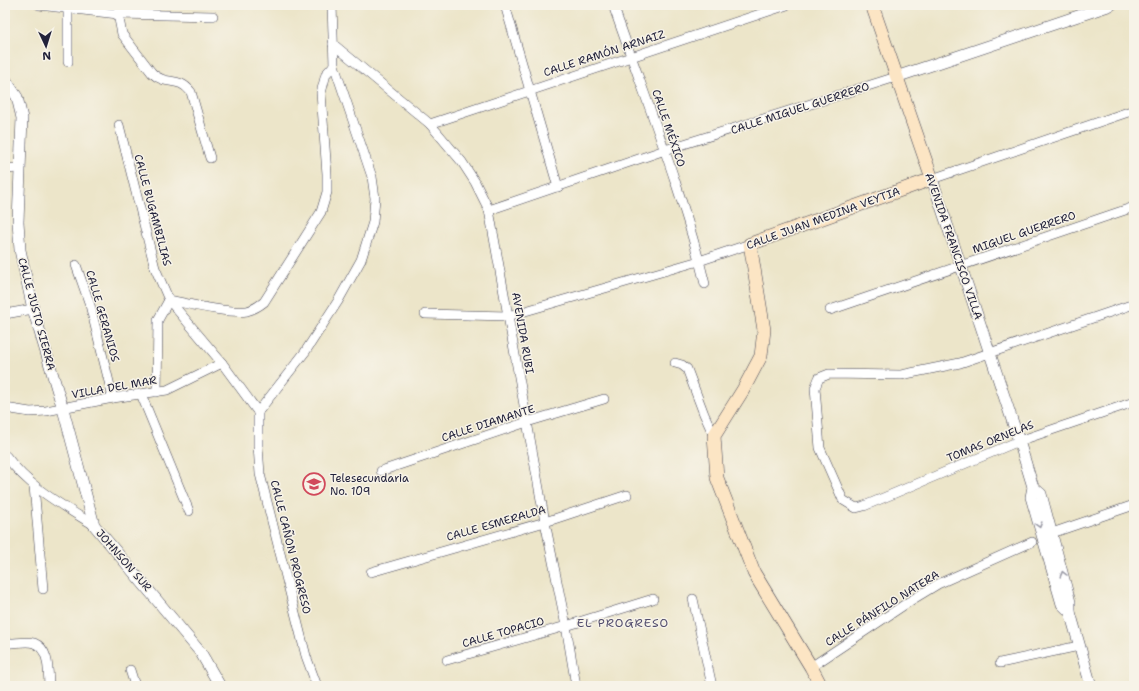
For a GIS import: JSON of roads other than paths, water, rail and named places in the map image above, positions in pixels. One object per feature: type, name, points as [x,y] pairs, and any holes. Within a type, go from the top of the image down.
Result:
[{"type":"main road","name":"AVENIDA FRANCISCO VILLA","points":[[872,5],[932,179]]},
{"type":"main road","name":"CALLE JUAN MEDINA VEYTIA","points":[[750,244],[932,179]]},
{"type":"main road","points":[[750,244],[764,330],[761,356],[743,390],[714,436],[717,478],[754,573],[821,686]]},
{"type":"street","points":[[39,5],[68,9],[118,9],[213,16]]},
{"type":"street","points":[[258,412],[305,352],[338,301],[361,260],[373,222],[375,198],[372,177],[334,65],[332,5]]},
{"type":"street","points":[[505,5],[558,187]]},
{"type":"street","name":"CALLE MÉXICO","points":[[614,5],[631,57],[665,150],[700,261],[705,284]]},
{"type":"street","name":"CALLE RAMÓN ARNAIZ","points":[[430,124],[786,5]]},
{"type":"street","name":"CALLE MIGUEL GUERRERO","points":[[489,210],[665,150],[896,78],[1111,5]]},
{"type":"street","points":[[68,9],[68,62]]},
{"type":"street","points":[[118,9],[122,34],[152,73],[157,78],[163,80],[180,82],[191,92],[210,158]]},
{"type":"street","name":"AVENIDA RUBI","points":[[333,44],[430,124],[462,162],[475,182],[489,210],[576,686]]},
{"type":"street","points":[[156,392],[158,320],[169,300],[238,312],[258,307],[264,302],[321,212],[327,192],[328,174],[322,92],[326,74],[334,65]]},
{"type":"street","name":"CALLE JUSTO SIERRA","points":[[7,83],[17,97],[22,118],[19,168],[18,235],[20,250],[33,309],[63,409],[94,525]]},
{"type":"street","name":"CALLE JUAN MEDINA VEYTIA","points":[[932,179],[1134,110]]},
{"type":"street","name":"CALLE BUGAMBILIAS","points":[[119,125],[156,268],[169,300],[222,363],[258,412]]},
{"type":"street","points":[[5,169],[19,168]]},
{"type":"street","name":"AVENIDA FRANCISCO VILLA","points":[[932,179],[1019,441],[1033,487],[1031,497],[1062,604],[1070,612]]},
{"type":"street","name":"MIGUEL GUERRERO","points":[[830,310],[1134,207]]},
{"type":"street","name":"CALLE JUAN MEDINA VEYTIA","points":[[425,314],[508,316],[700,261],[750,244]]},
{"type":"street","name":"CALLE GERANIOS","points":[[76,265],[90,305],[113,398]]},
{"type":"street","points":[[989,352],[1134,304]]},
{"type":"street","points":[[5,314],[33,309]]},
{"type":"street","name":"TOMAS ORNELAS","points":[[989,352],[960,363],[901,374],[829,374],[819,378],[815,388],[820,448],[843,500],[856,508],[864,506],[1019,441],[1134,402]]},
{"type":"street","name":"VILLA DEL MAR","points":[[5,408],[30,412],[63,409],[113,398],[156,392],[174,387],[222,363]]},
{"type":"street","points":[[675,363],[682,365],[687,369],[714,436]]},
{"type":"street","points":[[141,394],[189,511]]},
{"type":"street","name":"CALLE DIAMANTE","points":[[381,471],[527,422],[604,399]]},
{"type":"street","name":"CALLE CAÑON PROGRESO","points":[[258,412],[260,474],[306,656],[317,686]]},
{"type":"street","name":"JOHNSON SUR","points":[[6,456],[34,486],[50,498],[94,525],[201,653],[220,686]]},
{"type":"street","points":[[34,486],[43,589]]},
{"type":"street","name":"AVENIDA FRANCISCO VILLA","points":[[1033,487],[1041,494],[1070,602],[1070,612],[1091,686]]},
{"type":"street","name":"CALLE ESMERALDA","points":[[371,572],[545,522],[627,495]]},
{"type":"street","points":[[1052,533],[1134,505]]},
{"type":"street","name":"CALLE PÁNFILO NATERA","points":[[811,667],[938,584],[1032,542]]},
{"type":"street","name":"CALLE TOPACIO","points":[[447,660],[653,599]]},
{"type":"street","points":[[693,599],[712,686]]},
{"type":"street","points":[[5,644],[33,643],[42,649],[47,663],[49,686]]},
{"type":"street","points":[[1000,663],[1079,646]]},
{"type":"street","points":[[130,670],[135,686]]},
{"type":"place","name":"Telesecundaria No. 109","points":[[314,484]]},
{"type":"district","name":"EL PROGRESO","points":[[623,623]]}]
